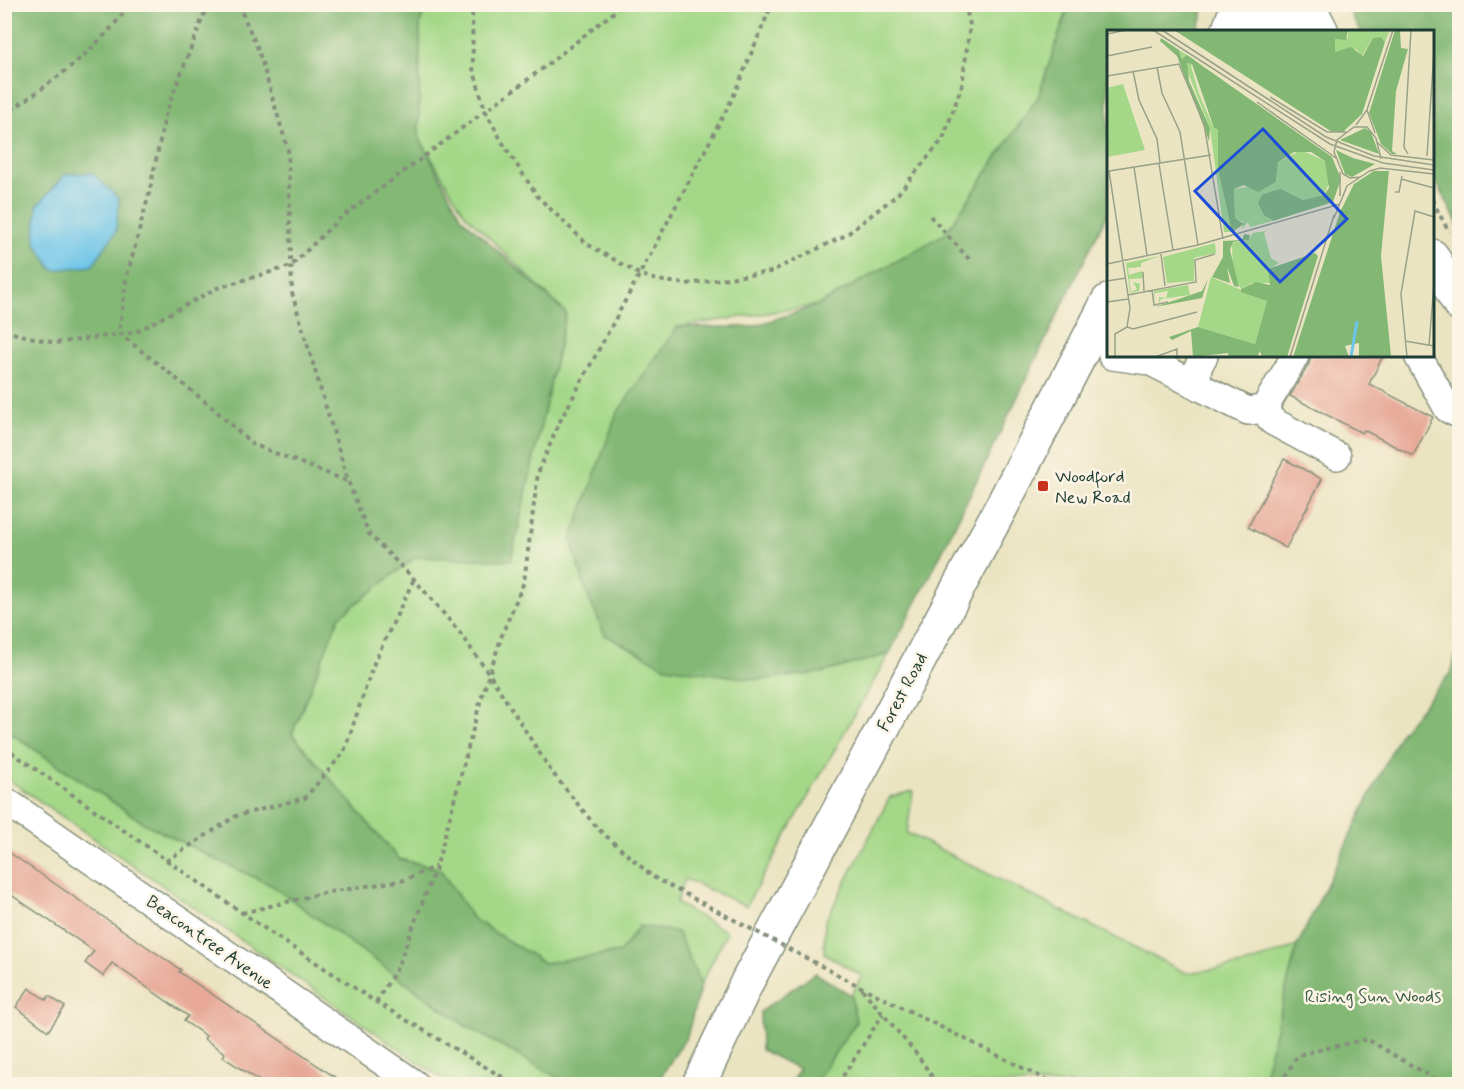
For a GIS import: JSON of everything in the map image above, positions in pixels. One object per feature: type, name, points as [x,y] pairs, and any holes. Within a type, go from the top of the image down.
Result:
[{"type":"main road","points":[[1229,30],[1238,4]]},
{"type":"main road","points":[[1258,30],[1265,4]]},
{"type":"main road","points":[[1278,4],[1291,30]]},
{"type":"main road","points":[[1308,4],[1321,30]]},
{"type":"main road","points":[[1438,255],[1460,305]]},
{"type":"main road","name":"Forest Road","points":[[699,1084],[753,970],[1004,502],[1102,351],[1107,309]]},
{"type":"street","points":[[1130,357],[1149,361],[1248,411],[1264,409]]},
{"type":"street","points":[[1200,387],[1195,376],[1203,357]]},
{"type":"street","points":[[1264,409],[1294,357]]},
{"type":"street","points":[[1419,357],[1448,409],[1460,411]]},
{"type":"street","points":[[1264,409],[1272,421],[1337,456]]},
{"type":"street","name":"Beacontree Avenue","points":[[4,800],[415,1084]]},
{"type":"path","points":[[119,333],[126,280],[149,194],[166,112],[208,4]]},
{"type":"path","points":[[238,4],[258,49],[288,150],[292,293],[348,481],[369,534],[414,579],[456,628],[490,675],[551,771],[597,828],[653,877],[859,986],[1055,1084]]},
{"type":"path","points":[[472,4],[473,68],[485,110],[505,147],[538,198],[587,244],[639,274],[656,280],[687,284],[770,272],[846,235],[897,195],[943,139],[962,85],[969,25],[965,4]]},
{"type":"path","points":[[4,331],[55,343],[136,332],[217,288],[291,266],[338,220],[624,4]]},
{"type":"path","points":[[376,1002],[397,968],[437,865],[481,699],[503,632],[524,582],[538,473],[559,423],[733,97],[772,4]]},
{"type":"path","points":[[4,115],[56,80],[99,42],[130,5]]},
{"type":"path","points":[[930,216],[970,260]]},
{"type":"path","points":[[1434,218],[1438,255]]},
{"type":"path","points":[[119,333],[212,407],[252,444],[348,481]]},
{"type":"path","points":[[166,861],[236,816],[305,798],[344,752],[374,663],[414,579]]},
{"type":"path","points":[[4,747],[166,861],[376,1002],[514,1084]]},
{"type":"path","points":[[242,913],[322,893],[405,880],[437,865]]},
{"type":"path","points":[[859,986],[919,1057],[937,1084]]},
{"type":"path","points":[[838,1084],[883,1014]]},
{"type":"path","points":[[1280,1084],[1298,1055],[1367,1039],[1443,1084]]},
{"type":"green space","points":[[4,5],[425,5],[420,25],[419,137],[462,218],[566,313],[511,560],[416,557],[339,617],[292,734],[399,859],[440,869],[473,919],[544,963],[620,952],[639,926],[677,932],[701,984],[687,1036],[656,1084],[569,1084],[466,1026],[271,885],[144,823],[5,729]]},
{"type":"green space","points":[[425,5],[1069,5],[1038,97],[945,234],[818,305],[677,327],[571,540],[587,594],[605,635],[821,673],[889,654],[746,906],[685,879],[676,903],[727,932],[701,984],[677,932],[639,926],[620,952],[544,963],[473,919],[440,869],[399,859],[292,734],[339,617],[416,557],[511,560],[566,313],[464,213],[419,137],[420,25]]},
{"type":"green space","points":[[1069,5],[1202,5],[1202,19],[1196,30],[1107,30],[1107,214],[930,576],[889,654],[821,673],[758,680],[666,667],[605,635],[587,594],[571,540],[617,413],[677,327],[751,327],[818,305],[945,234],[1038,97]]},
{"type":"green space","points":[[1346,5],[1459,5],[1459,227],[1434,176],[1434,30],[1359,30]]},
{"type":"green space","name":"Rising Sun Woods","points":[[1459,642],[1459,1084],[1262,1084],[1297,946],[1400,733],[1452,671]]},
{"type":"green space","points":[[4,729],[144,823],[271,885],[466,1026],[569,1084],[450,1084],[5,777]]},
{"type":"green space","points":[[913,791],[907,833],[1186,973],[1244,965],[1297,946],[1262,1084],[814,1084],[856,1022],[851,995],[862,976],[824,953],[825,922],[890,797]]},
{"type":"green space","points":[[815,973],[851,995],[856,1022],[814,1084],[790,1084],[799,1069],[761,1050],[760,1012]]},
{"type":"water","points":[[92,173],[119,199],[116,231],[92,266],[53,270],[35,242],[37,206],[66,174]]},
{"type":"building","points":[[1311,357],[1382,357],[1369,384],[1433,417],[1413,456],[1364,430],[1362,433],[1290,396]]},
{"type":"building","points":[[1284,459],[1322,479],[1286,548],[1248,527]]},
{"type":"building","points":[[4,849],[181,970],[179,972],[345,1084],[264,1084],[223,1057],[225,1053],[204,1039],[206,1036],[184,1021],[188,1016],[112,963],[103,976],[85,963],[94,951],[4,890]]},
{"type":"building","points":[[29,988],[46,1000],[49,996],[65,1007],[48,1031],[16,1007]]},
{"type":"place","name":"Woodford New Road","points":[[1043,486]]}]
